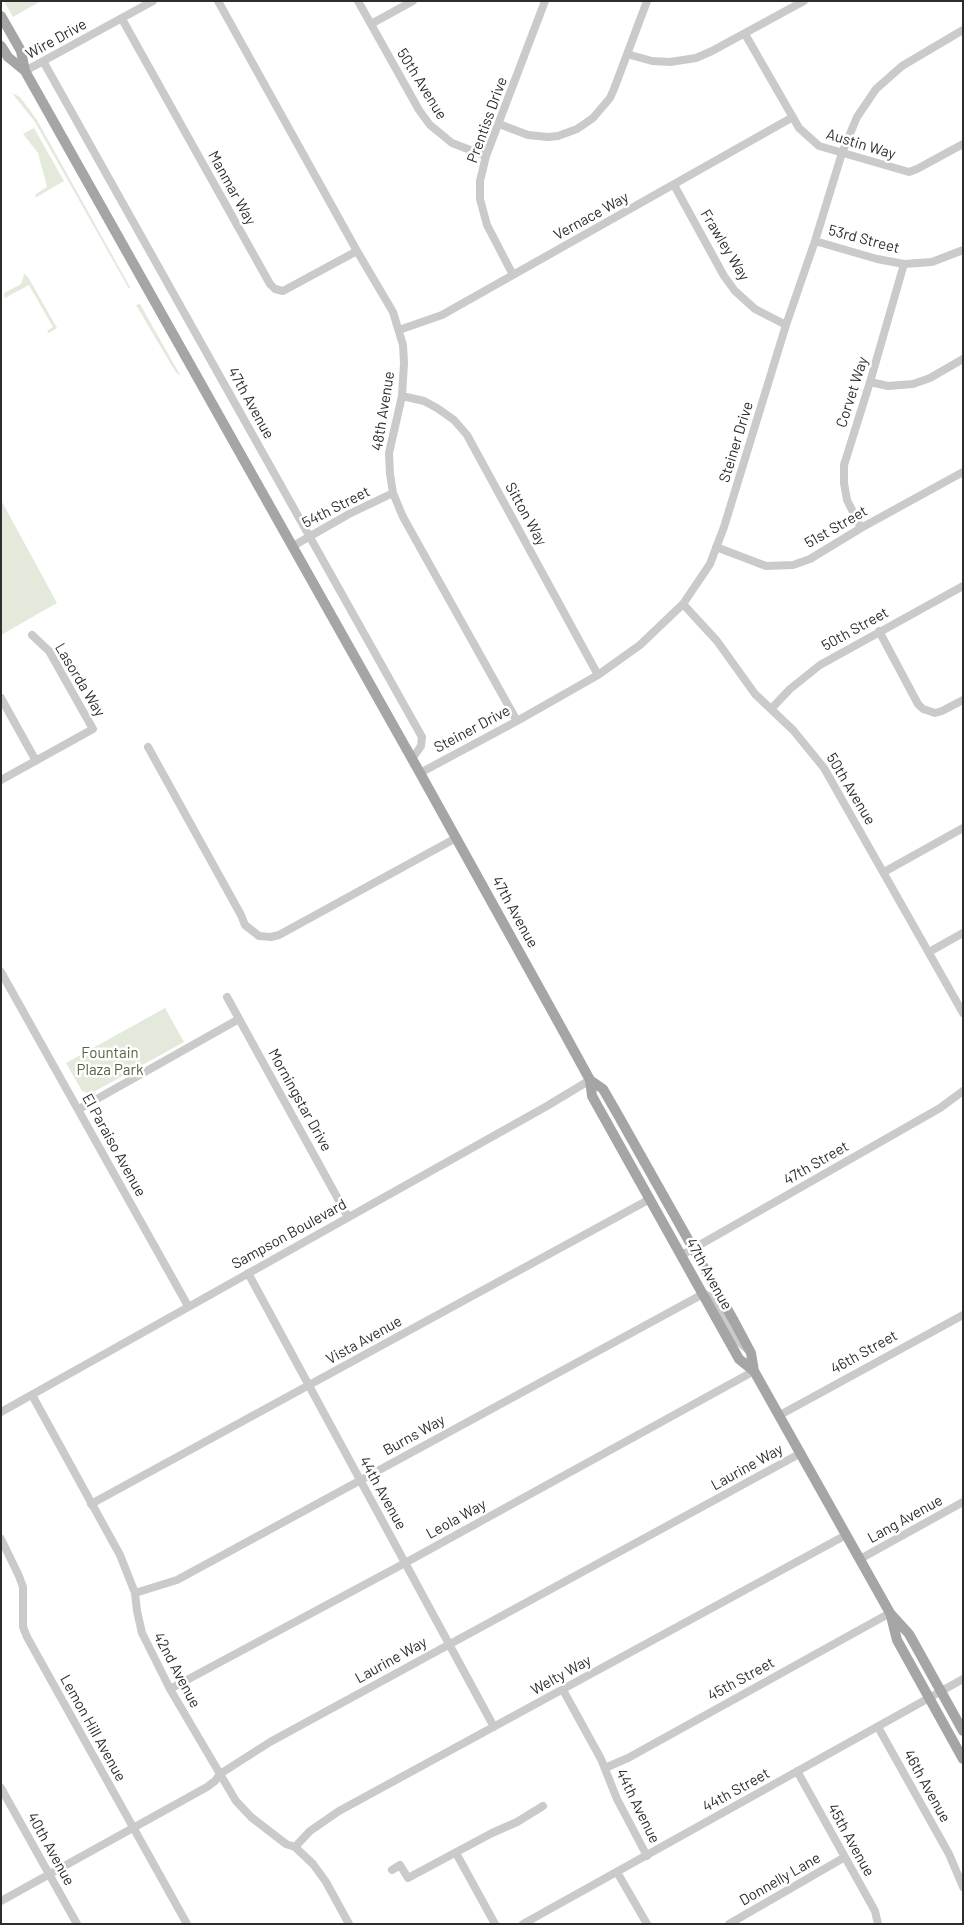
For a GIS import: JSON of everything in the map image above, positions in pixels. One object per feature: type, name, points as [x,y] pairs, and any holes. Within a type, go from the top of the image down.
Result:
[{"type":"main road","name":"47th Avenue","points":[[1,16],[20,51],[25,71],[420,772],[590,1080],[592,1096],[703,1294],[739,1358],[754,1371],[890,1613],[909,1634],[963,1731]]},
{"type":"main road","name":"47th Avenue","points":[[1,46],[8,58],[25,71]]},
{"type":"main road","name":"47th Avenue","points":[[590,1080],[603,1089],[694,1249],[751,1353],[754,1371]]},
{"type":"main road","name":"47th Avenue","points":[[890,1613],[897,1640],[963,1759]]},
{"type":"street","name":"Wire Drive","points":[[25,71],[153,1]]},
{"type":"street","name":"48th Avenue","points":[[218,1],[357,251],[390,304],[400,330],[404,363],[402,396],[389,453],[393,493],[403,517],[517,721]]},
{"type":"street","name":"50th Avenue","points":[[358,1],[419,110],[430,126],[452,143],[486,156]]},
{"type":"street","points":[[371,24],[413,1]]},
{"type":"street","name":"Prentiss Drive","points":[[513,275],[490,233],[482,212],[480,181],[486,156],[545,1]]},
{"type":"street","points":[[499,124],[519,132],[538,136],[558,136],[576,129],[593,118],[610,98],[647,1]]},
{"type":"street","points":[[627,54],[652,61],[688,60],[704,55],[746,34],[804,1]]},
{"type":"street","name":"Manmar Way","points":[[122,19],[270,284],[275,289],[284,291],[357,251]]},
{"type":"street","name":"Steiner Drive","points":[[420,772],[517,721],[598,675],[655,633],[682,604],[710,564],[724,527],[786,325],[815,241],[842,153],[857,117],[876,90],[902,66],[963,30]]},
{"type":"street","name":"Austin Way","points":[[746,34],[799,128],[819,146],[909,172],[963,144]]},
{"type":"street","name":"47th Avenue","points":[[43,61],[422,737],[421,746],[412,758]]},
{"type":"street","name":"Vernace Way","points":[[400,330],[442,315],[793,117]]},
{"type":"street","name":"Frawley Way","points":[[674,185],[724,276],[735,291],[756,309],[786,325]]},
{"type":"street","name":"53rd Street","points":[[815,241],[877,259],[904,264],[932,262],[963,250]]},
{"type":"street","name":"Corvet Way","points":[[861,528],[847,500],[844,474],[846,456],[870,382],[904,264]]},
{"type":"street","points":[[870,382],[888,386],[913,384],[930,378],[963,359]]},
{"type":"street","name":"Sitton Way","points":[[402,396],[424,401],[438,408],[454,420],[467,435],[598,675]]},
{"type":"street","name":"51st Street","points":[[716,547],[757,564],[793,566],[810,559],[861,528],[963,472]]},
{"type":"street","name":"54th Street","points":[[292,546],[348,514],[393,493]]},
{"type":"street","name":"50th Street","points":[[771,709],[812,670],[963,586]]},
{"type":"street","name":"50th Avenue","points":[[682,604],[717,641],[744,681],[799,736],[824,768],[963,1013]]},
{"type":"street","points":[[880,631],[918,704],[923,709],[935,713],[942,712],[963,700]]},
{"type":"street","name":"Lasorda Way","points":[[1,780],[93,729],[49,651],[32,635]]},
{"type":"street","points":[[1,698],[36,761]]},
{"type":"street","points":[[148,747],[241,915],[245,926],[259,936],[271,937],[279,935],[456,838]]},
{"type":"street","points":[[884,872],[963,828]]},
{"type":"street","points":[[929,952],[963,933]]},
{"type":"street","name":"El Paraiso Avenue","points":[[1,972],[188,1306]]},
{"type":"street","name":"Morningstar Drive","points":[[227,997],[348,1217]]},
{"type":"street","points":[[79,1109],[239,1019]]},
{"type":"street","name":"Sampson Boulevard","points":[[1,1412],[590,1080]]},
{"type":"street","name":"47th Street","points":[[682,1255],[940,1108],[963,1091]]},
{"type":"street","name":"Vista Avenue","points":[[91,1504],[650,1199]]},
{"type":"street","name":"44th Avenue","points":[[248,1273],[494,1727]]},
{"type":"street","points":[[703,1294],[712,1297],[736,1339],[751,1353]]},
{"type":"street","name":"Burns Way","points":[[135,1593],[177,1580],[703,1294]]},
{"type":"street","name":"46th Street","points":[[780,1415],[963,1315]]},
{"type":"street","name":"Leola Way","points":[[170,1688],[754,1371]]},
{"type":"street","name":"42nd Avenue","points":[[32,1395],[120,1555],[135,1593],[142,1633],[170,1688],[236,1801],[252,1817],[286,1844],[295,1847],[323,1877],[349,1924]]},
{"type":"street","name":"Laurine Way","points":[[1,1902],[207,1787],[220,1774],[270,1742],[801,1453]]},
{"type":"street","name":"Lang Avenue","points":[[860,1559],[963,1502]]},
{"type":"street","name":"Welty Way","points":[[295,1847],[310,1831],[339,1811],[846,1534]]},
{"type":"street","name":"Lemon Hill Avenue","points":[[1,1538],[23,1587],[26,1637],[187,1924]]},
{"type":"street","name":"45th Street","points":[[605,1768],[636,1753],[890,1613]]},
{"type":"street","name":"44th Street","points":[[524,1924],[963,1680]]},
{"type":"street","name":"44th Avenue","points":[[563,1690],[605,1768],[617,1799],[647,1856]]},
{"type":"street","name":"46th Avenue","points":[[878,1727],[949,1854],[963,1887]]},
{"type":"street","name":"45th Avenue","points":[[797,1771],[876,1911],[878,1924]]},
{"type":"street","name":"40th Avenue","points":[[1,1788],[77,1924]]},
{"type":"street","points":[[392,1870],[400,1865],[408,1878],[492,1833],[517,1822],[543,1806]]},
{"type":"street","points":[[456,1853],[495,1924]]},
{"type":"street","name":"Donnelly Lane","points":[[729,1924],[845,1857]]},
{"type":"street","points":[[617,1872],[647,1924]]},
{"type":"street","points":[[537,1916],[541,1924]]},
{"type":"green space","points":[[4,1],[41,1],[13,17]]},
{"type":"green space","points":[[12,93],[20,97],[37,120],[130,287],[129,289],[35,122]]},
{"type":"green space","points":[[34,128],[64,181],[35,198],[36,194],[47,187],[38,153],[23,134]]},
{"type":"green space","points":[[23,273],[28,277],[57,328],[49,333],[47,331],[53,327],[29,285],[5,298],[4,293],[21,284]]},
{"type":"green space","points":[[140,304],[180,376],[175,371],[136,305]]},
{"type":"green space","points":[[1,500],[57,603],[1,635]]},
{"type":"green space","name":"Fountain Plaza Park","points":[[165,1008],[184,1042],[90,1094],[82,1091],[66,1063]]}]
